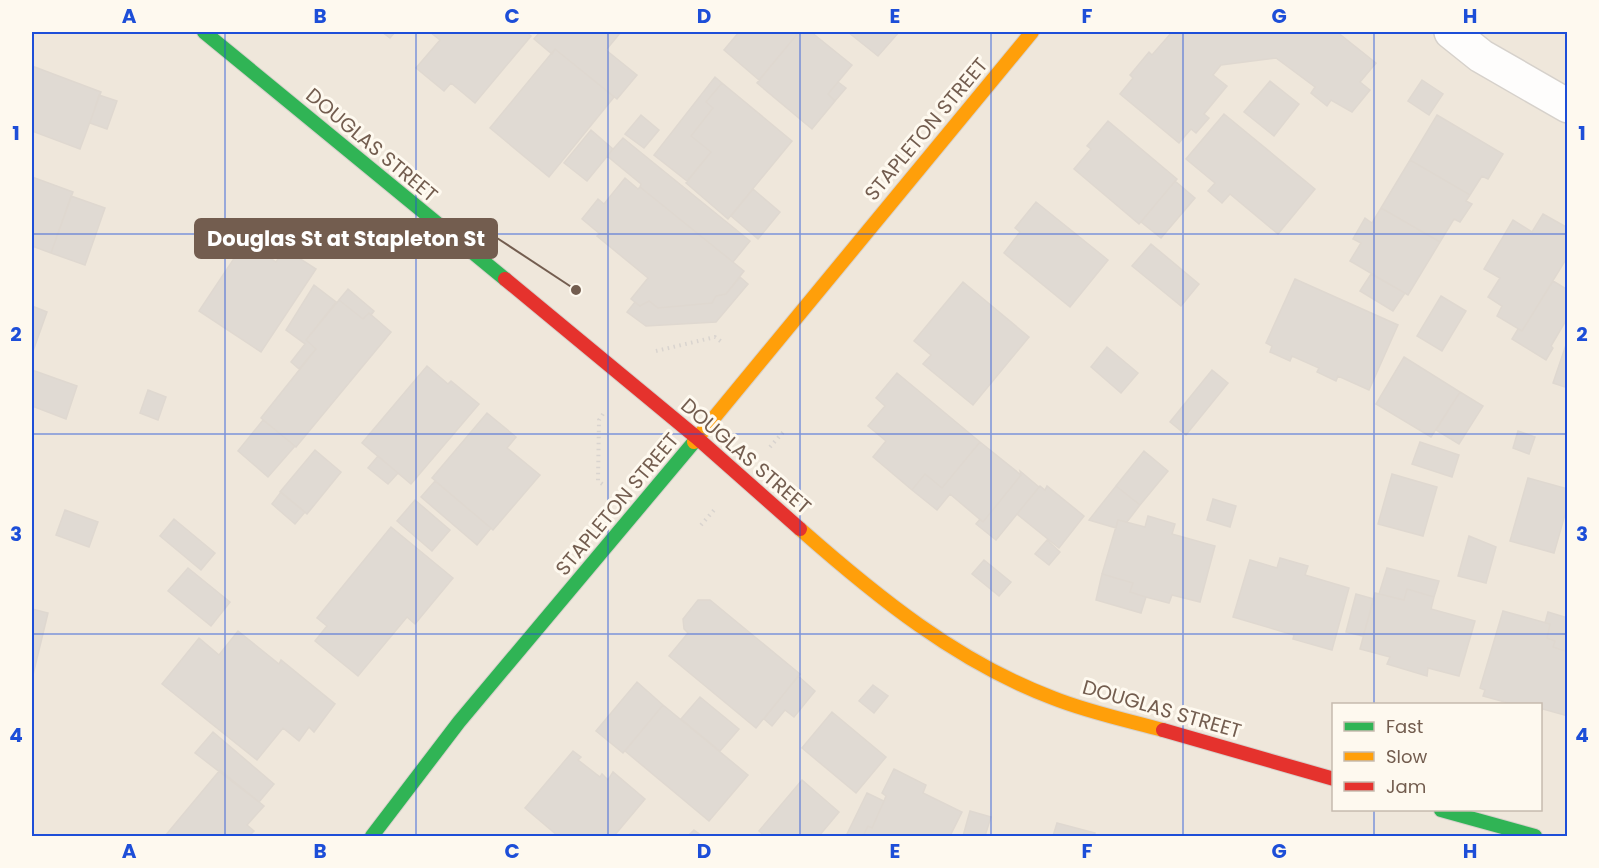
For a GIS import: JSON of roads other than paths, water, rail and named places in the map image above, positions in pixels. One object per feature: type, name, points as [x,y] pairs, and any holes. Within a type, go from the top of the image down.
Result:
[{"type":"street","name":"DOUGLAS STREET","points":[[204,32],[697,439],[879,598],[973,662],[1018,685],[1054,699],[1332,778]]},
{"type":"street","name":"STAPLETON STREET","points":[[372,837],[459,722],[697,439],[1032,32]]},
{"type":"street","points":[[1451,32],[1481,56],[1568,106]]},
{"type":"street","points":[[1444,811],[1535,837]]},
{"type":"place","name":"Douglas St at Stapleton St","points":[[576,290]]}]
